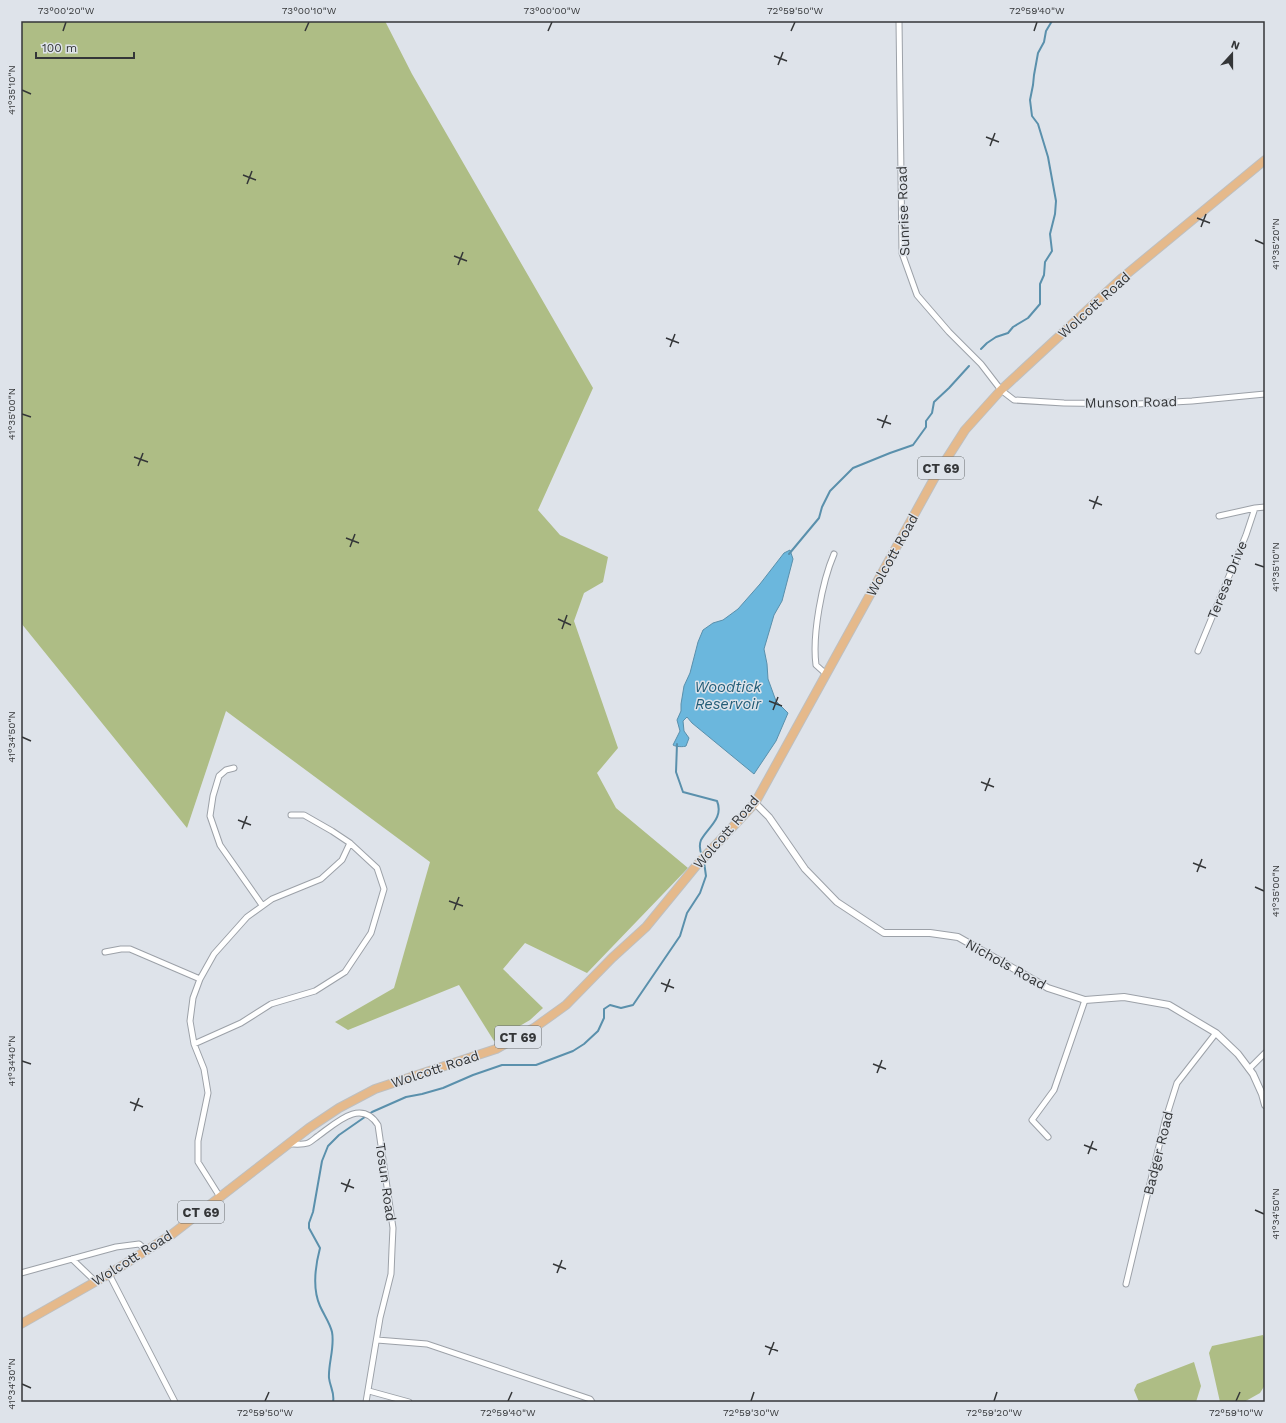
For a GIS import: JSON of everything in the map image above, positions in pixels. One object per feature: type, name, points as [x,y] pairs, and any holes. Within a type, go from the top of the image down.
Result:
[{"type":"main road","name":"Wolcott Road","points":[[21,1324],[109,1274],[171,1234],[309,1128],[339,1108],[370,1091],[496,1049],[534,1028],[566,1005],[612,958],[644,929],[709,851],[755,803],[935,477],[965,430],[1001,390],[1122,278],[1265,160]]},
{"type":"street","name":"Sunrise Road","points":[[899,21],[902,253],[917,295],[949,332],[981,364],[1001,390]]},
{"type":"street","name":"Munson Road","points":[[1001,390],[1014,400],[1068,403],[1137,404],[1192,401],[1265,394]]},
{"type":"street","points":[[1219,516],[1265,507]]},
{"type":"street","name":"Teresa Drive","points":[[1198,651],[1243,542],[1255,508]]},
{"type":"street","points":[[826,674],[816,665],[815,654],[824,581],[834,554]]},
{"type":"street","points":[[234,768],[226,770],[219,776],[213,796],[210,816],[220,845],[262,905]]},
{"type":"street","name":"Nichols Road","points":[[755,803],[769,817],[805,869],[838,902],[884,932],[930,933],[958,937],[1048,988],[1085,1000],[1124,997],[1169,1005],[1216,1033],[1238,1054],[1253,1074],[1265,1105]]},
{"type":"street","points":[[194,1044],[241,1023],[271,1004],[315,991],[345,972],[371,933],[384,889],[377,868],[350,844],[304,815],[291,815]]},
{"type":"street","points":[[220,1197],[198,1162],[198,1141],[208,1093],[204,1069],[194,1044],[190,1021],[193,998],[200,979],[214,954],[247,917],[272,899],[321,879],[342,860],[350,844]]},
{"type":"street","points":[[105,952],[130,949],[200,979]]},
{"type":"street","points":[[1048,1137],[1032,1120],[1054,1090],[1085,1000]]},
{"type":"street","name":"Badger Road","points":[[1126,1284],[1164,1121],[1177,1083],[1216,1033]]},
{"type":"street","points":[[1249,1068],[1265,1053]]},
{"type":"street","name":"Tosun Road","points":[[289,1144],[308,1143],[345,1117],[354,1113],[362,1113],[374,1120],[378,1125],[393,1228],[391,1274],[366,1402]]},
{"type":"street","points":[[21,1274],[116,1247],[139,1244],[146,1250]]},
{"type":"street","points":[[72,1259],[95,1281]]},
{"type":"street","points":[[109,1274],[175,1402]]},
{"type":"street","points":[[377,1340],[427,1344],[590,1399],[592,1402]]},
{"type":"street","points":[[369,1391],[409,1402]]},
{"type":"green space","points":[[21,21],[385,21],[412,74],[593,388],[538,510],[560,535],[608,557],[603,582],[584,593],[574,621],[618,748],[597,773],[616,808],[688,868],[587,973],[525,943],[503,969],[543,1008],[530,1020],[494,1041],[459,985],[348,1030],[335,1022],[394,988],[430,862],[226,711],[187,828],[21,623]]},
{"type":"green space","points":[[1263,1335],[1265,1340],[1265,1385],[1260,1393],[1244,1402],[1220,1402],[1209,1353],[1212,1346]]},
{"type":"green space","points":[[1194,1362],[1201,1386],[1196,1402],[1139,1402],[1134,1390],[1137,1384]]},
{"type":"water","name":"Woodtick Reservoir","points":[[790,550],[793,559],[782,601],[774,615],[764,649],[768,679],[776,701],[788,713],[776,741],[754,774],[692,723],[687,717],[683,721],[684,731],[689,738],[686,746],[680,747],[673,745],[680,731],[677,720],[681,711],[684,686],[690,673],[698,642],[703,630],[713,623],[723,620],[738,609],[784,553]]},
{"type":"waterway","points":[[981,349],[996,337],[1008,333],[1013,327],[1028,318],[1040,304],[1040,284],[1044,275],[1045,262],[1052,251],[1050,234],[1055,214],[1056,201],[1048,157],[1038,124],[1032,116],[1030,100],[1038,53],[1044,42],[1046,31],[1052,21]]},
{"type":"waterway","points":[[789,554],[819,518],[822,507],[830,491],[853,468],[913,445],[926,427],[926,421],[932,413],[934,402],[969,366]]},
{"type":"waterway","points":[[677,744],[676,772],[683,792],[717,801],[719,807],[717,817],[701,840],[700,848],[702,856]]},
{"type":"waterway","points":[[333,1402],[329,1378],[333,1338],[328,1322],[317,1299],[315,1277],[320,1248],[309,1228],[322,1161],[328,1146],[339,1135],[372,1112],[406,1097],[443,1088],[473,1075],[502,1065],[536,1065],[573,1051],[584,1044],[598,1031],[604,1018],[604,1009],[610,1005],[621,1008],[633,1005],[680,936],[687,913],[700,893],[706,876],[704,862]]}]
